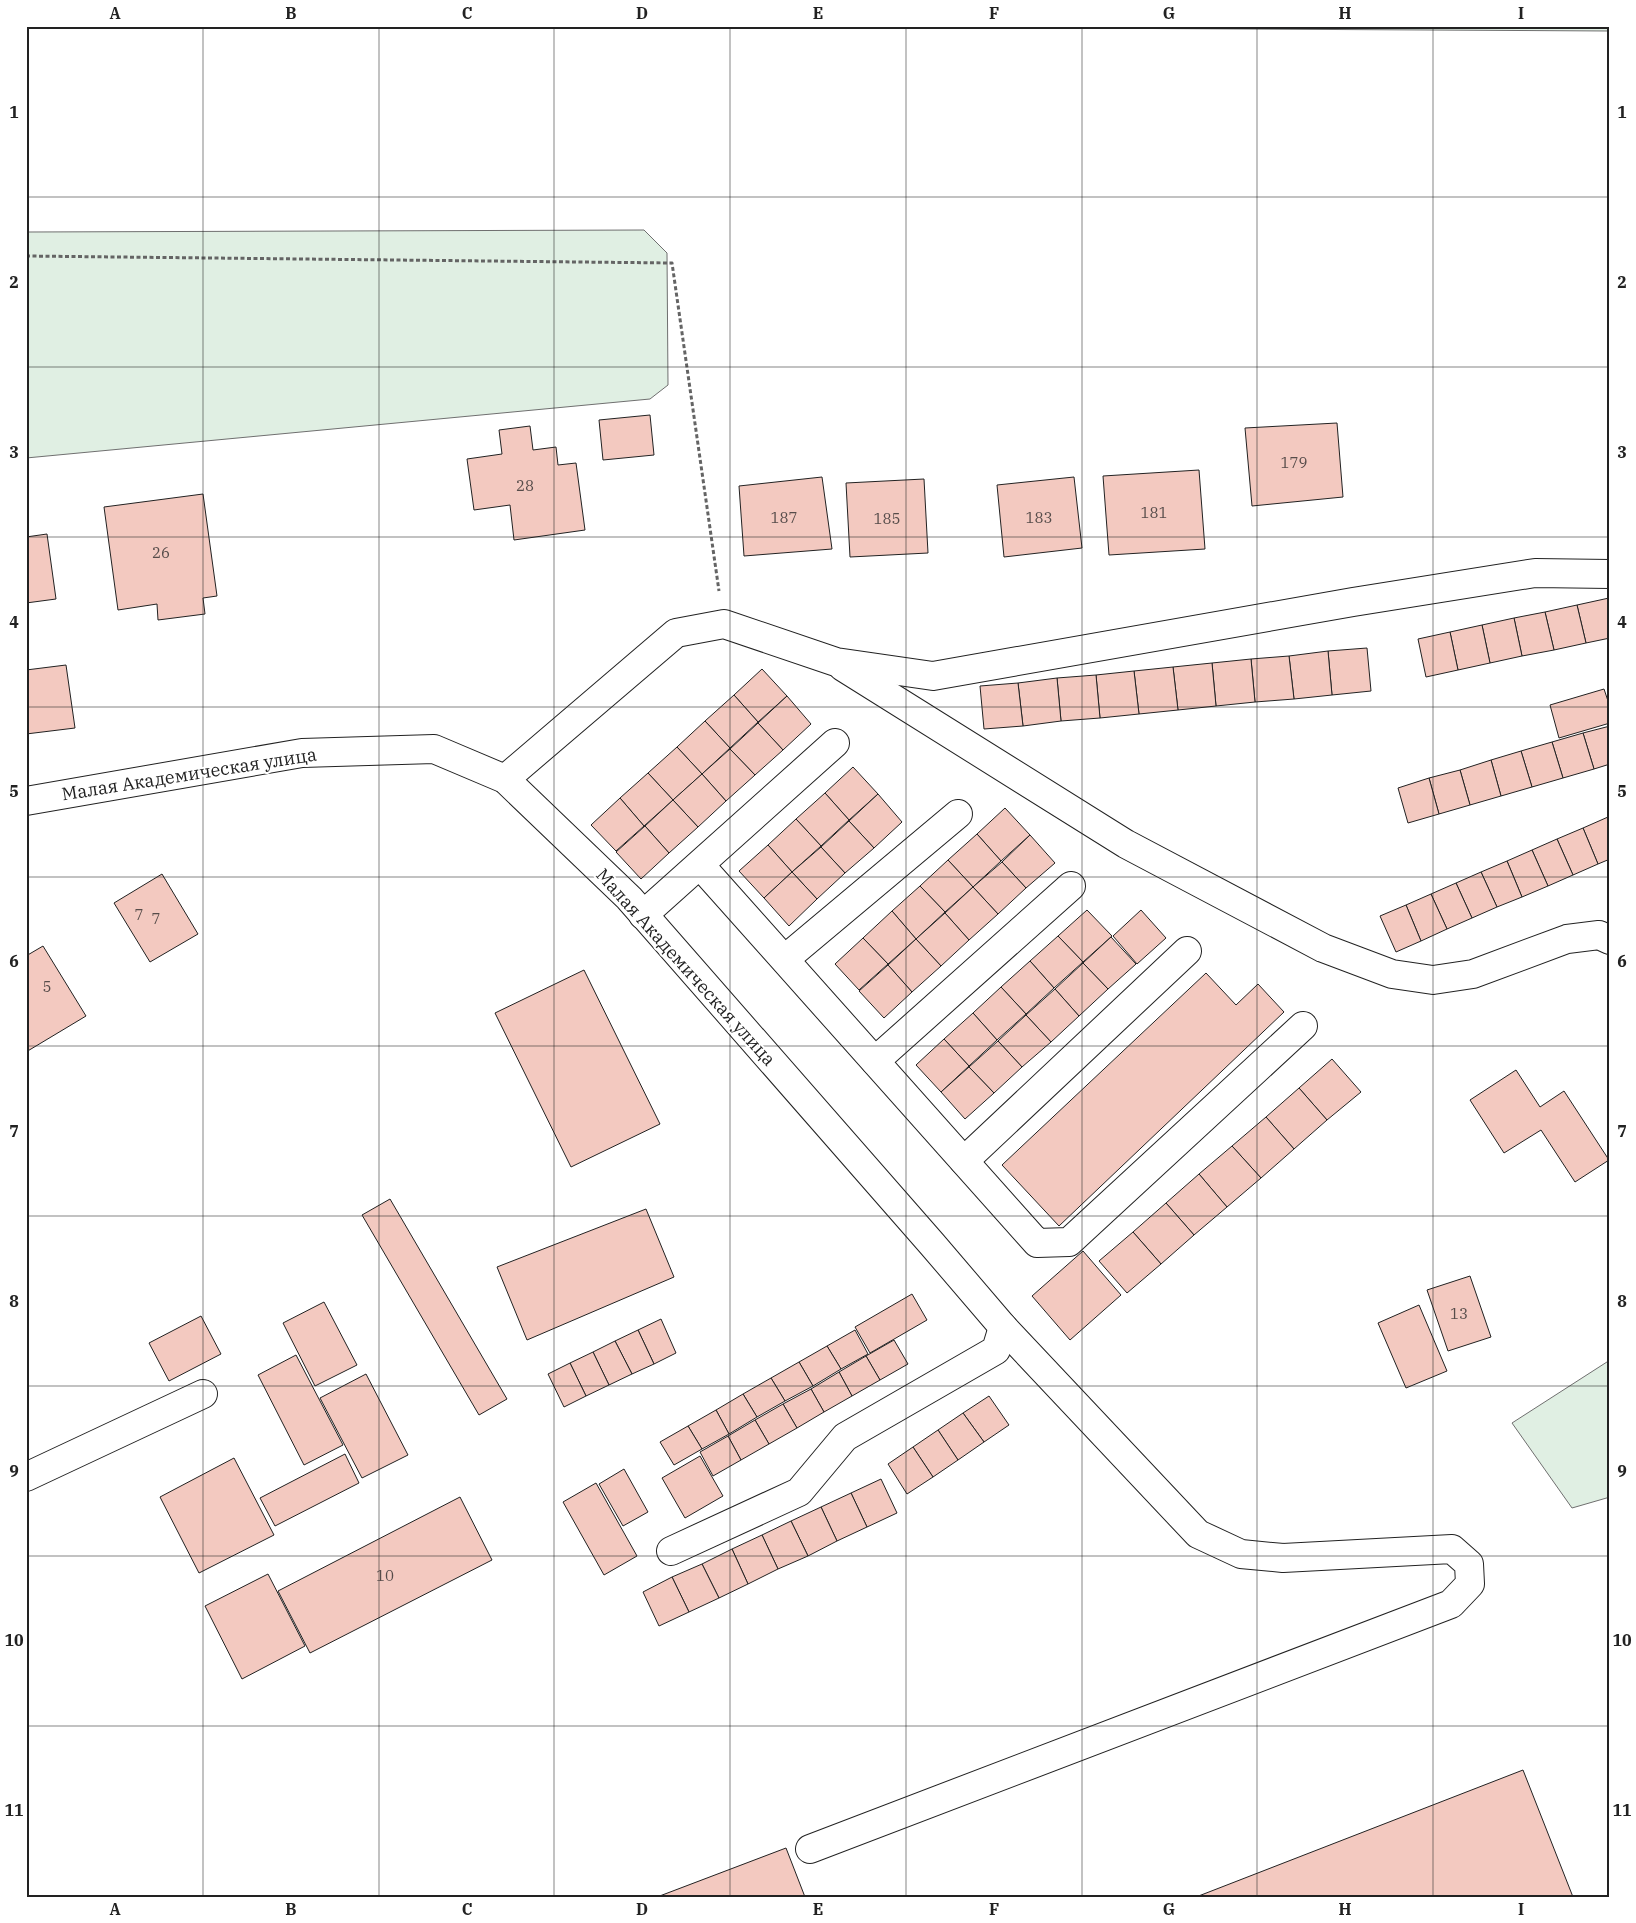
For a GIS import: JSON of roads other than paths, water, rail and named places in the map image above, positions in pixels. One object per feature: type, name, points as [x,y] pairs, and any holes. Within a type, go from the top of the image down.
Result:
[{"type":"street","points":[[505,779],[676,633],[724,624],[836,662],[933,676],[1353,602],[1535,573],[1610,574]]},
{"type":"street","points":[[836,662],[1126,844],[1323,948],[1392,974],[1432,980],[1473,974],[1567,939],[1599,935],[1610,940]]},
{"type":"street","points":[[643,915],[835,743]]},
{"type":"street","name":"Малая Академическая улица","points":[[26,801],[302,753],[434,749],[505,779],[629,898],[1003,1327],[1198,1534],[1241,1554],[1283,1558],[1452,1549],[1470,1564],[1470,1584],[1451,1604],[810,1849]]},
{"type":"street","points":[[785,959],[958,814]]},
{"type":"street","points":[[700,864],[1037,1243],[1069,1242],[1303,1026]]},
{"type":"street","points":[[875,1061],[1071,886]]},
{"type":"street","points":[[964,1161],[1187,951]]},
{"type":"street","points":[[671,1551],[799,1492],[845,1437],[996,1350],[1003,1327]]},
{"type":"street","points":[[26,1477],[203,1394]]}]
